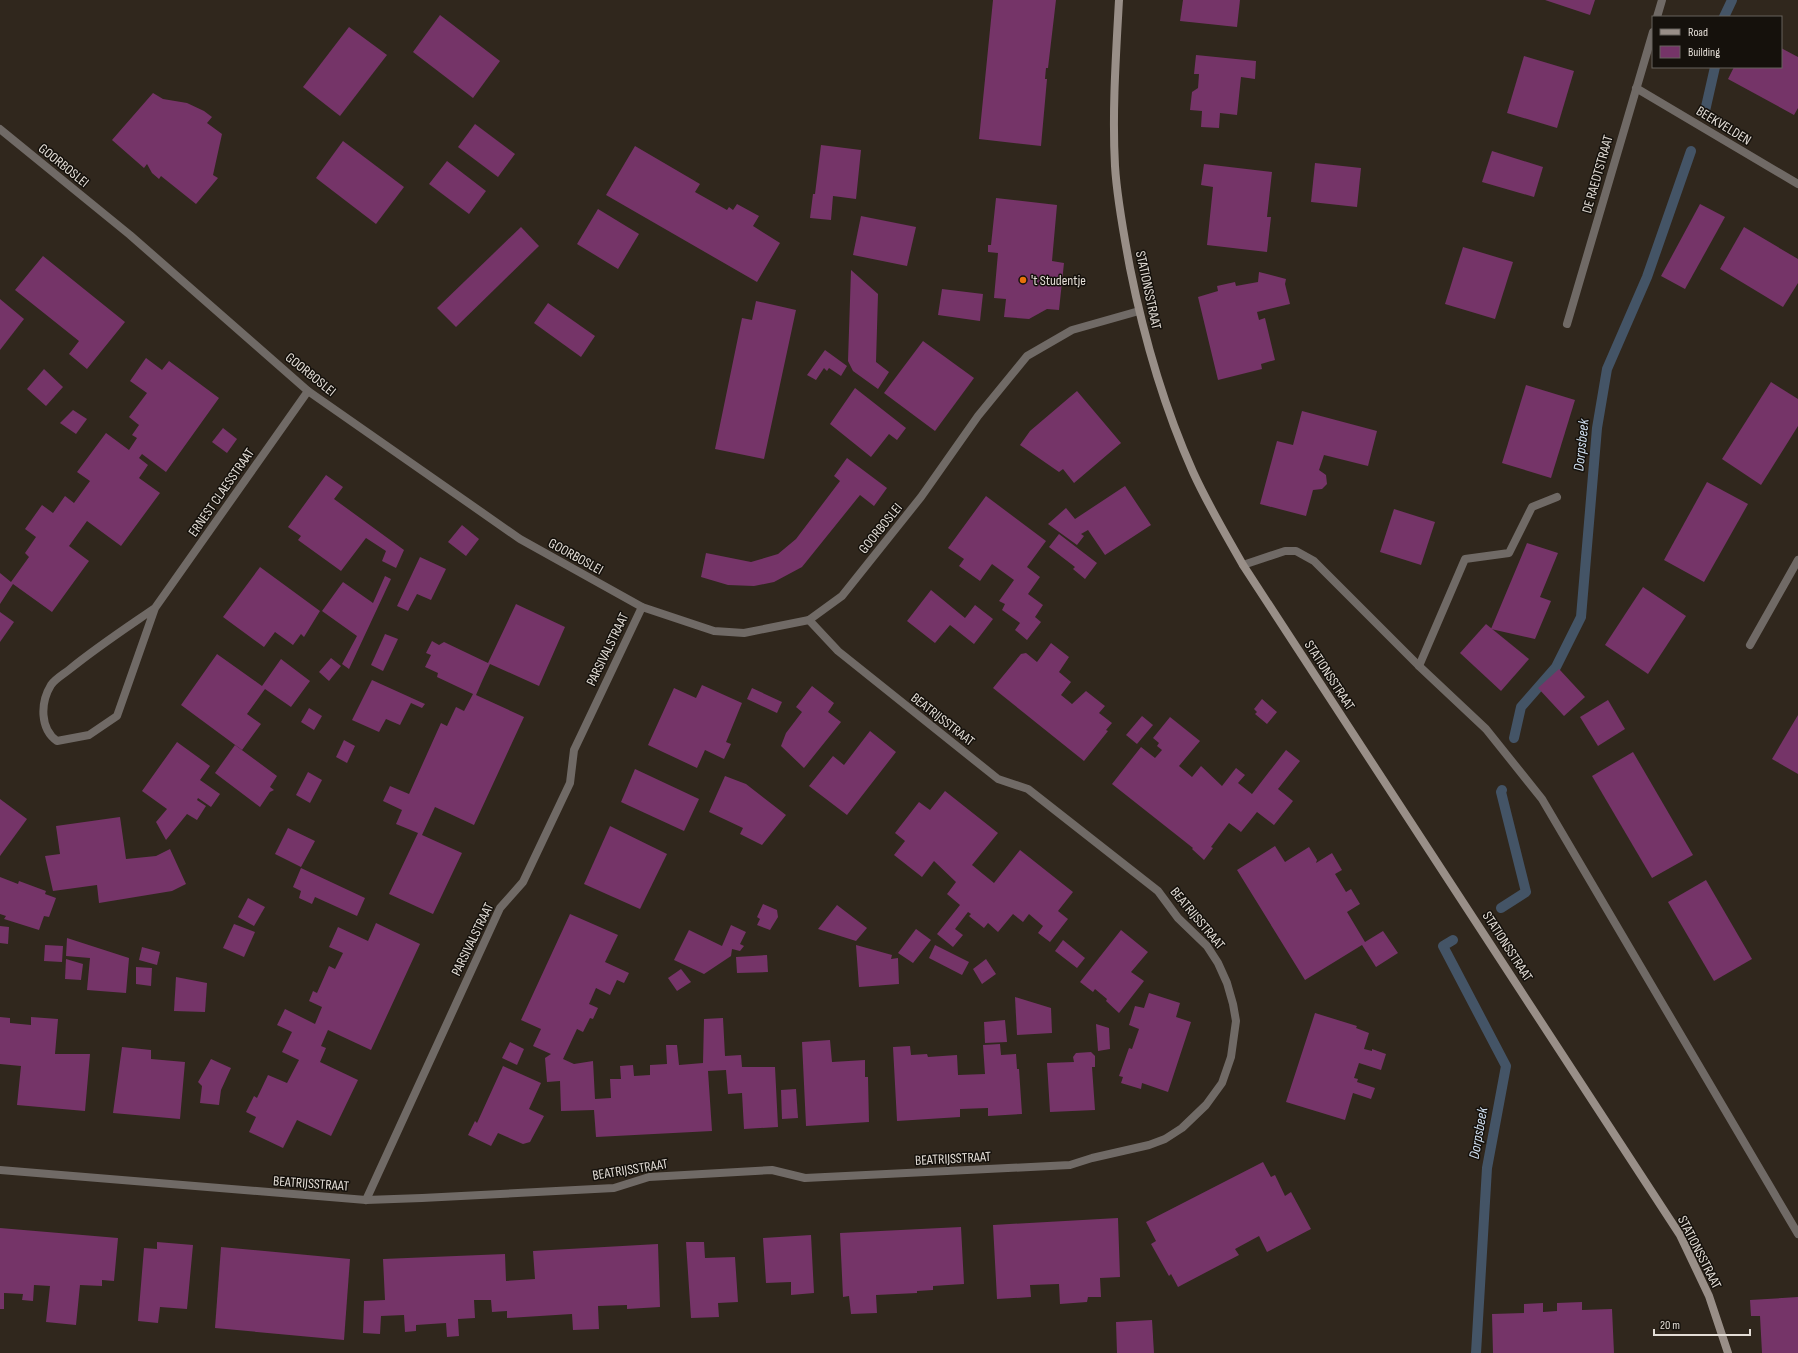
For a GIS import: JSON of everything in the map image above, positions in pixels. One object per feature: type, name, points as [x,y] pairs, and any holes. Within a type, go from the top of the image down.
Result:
[{"type":"street","name":"STATIONSSTRAAT","points":[[1119,0],[1114,105],[1115,168],[1124,237],[1139,311],[1154,367],[1172,420],[1193,472],[1213,513],[1243,566],[1680,1235],[1709,1296],[1728,1353]]},
{"type":"street","points":[[1657,16],[1662,0]]},
{"type":"street","name":"DE RAEDTSTRAAT","points":[[1567,324],[1652,35]]},
{"type":"street","name":"BEEKVELDEN","points":[[1636,88],[1798,184]]},
{"type":"street","name":"GOORBOSLEI","points":[[0,129],[130,235],[308,391],[520,539],[642,606],[714,631],[744,633],[809,620],[842,596],[921,497],[978,416],[1027,356],[1072,330],[1139,311]]},
{"type":"street","name":"ERNEST CLAESSTRAAT","points":[[155,608],[95,648],[51,685],[44,705],[43,722],[49,736],[57,741],[89,735],[117,716],[155,608],[308,391]]},
{"type":"street","points":[[1419,666],[1465,559],[1509,553],[1532,507],[1557,498]]},
{"type":"street","points":[[1243,566],[1284,551],[1296,551],[1314,561],[1419,666],[1486,729],[1542,799],[1798,1234]]},
{"type":"street","points":[[1750,645],[1798,560]]},
{"type":"street","name":"PARSIVALSTRAAT","points":[[366,1200],[500,908],[523,882],[567,790],[570,783],[574,750],[642,606]]},
{"type":"street","name":"BEATRIJSSTRAAT","points":[[0,1170],[366,1200],[614,1188],[649,1177],[772,1170],[805,1178],[1070,1165],[1092,1158],[1149,1145],[1165,1139],[1182,1128],[1206,1105],[1222,1083],[1231,1057],[1236,1021],[1227,983],[1218,963],[1207,946],[1178,918],[1158,891],[1028,789],[998,779],[838,651],[809,620]]},
{"type":"building","points":[[993,0],[1056,0],[1048,68],[1046,68],[1045,79],[1047,79],[1041,146],[979,139]]},
{"type":"building","points":[[1183,0],[1240,0],[1237,27],[1180,21]]},
{"type":"building","points":[[1545,0],[1595,0],[1590,15]]},
{"type":"building","points":[[440,15],[500,61],[473,98],[413,52]]},
{"type":"building","points":[[349,27],[387,55],[340,116],[303,87]]},
{"type":"building","points":[[1782,49],[1798,57],[1798,108],[1794,115],[1728,79],[1734,68],[1782,68]]},
{"type":"building","points":[[1196,55],[1256,61],[1255,79],[1241,77],[1237,115],[1220,113],[1219,128],[1201,127],[1202,111],[1190,110],[1192,92],[1198,88],[1199,74],[1194,74]]},
{"type":"building","points":[[1524,56],[1574,71],[1557,128],[1507,113]]},
{"type":"building","points":[[153,93],[163,99],[187,103],[204,111],[212,117],[207,123],[222,134],[213,175],[218,178],[196,204],[161,176],[159,179],[152,173],[147,164],[144,168],[112,140]]},
{"type":"building","points":[[475,124],[515,154],[498,177],[458,147]]},
{"type":"building","points":[[343,141],[404,187],[376,224],[316,178]]},
{"type":"building","points":[[821,145],[861,150],[856,199],[833,196],[831,220],[810,218],[813,194],[815,194]]},
{"type":"building","points":[[635,146],[700,184],[695,192],[727,210],[729,207],[733,210],[737,204],[759,216],[753,226],[780,243],[757,282],[606,195]]},
{"type":"building","points":[[1492,151],[1543,167],[1534,197],[1482,182]]},
{"type":"building","points":[[447,161],[486,191],[469,214],[429,184]]},
{"type":"building","points":[[1315,163],[1361,168],[1357,207],[1311,202]]},
{"type":"building","points":[[1204,164],[1272,172],[1267,217],[1271,217],[1267,252],[1207,245],[1213,187],[1201,185]]},
{"type":"building","points":[[996,198],[1057,205],[1052,261],[1064,263],[1059,310],[1047,309],[1029,319],[1004,317],[1006,299],[994,298],[998,253],[988,252],[988,245],[991,245]]},
{"type":"building","points":[[1700,204],[1725,217],[1685,289],[1661,276]]},
{"type":"building","points":[[598,209],[639,234],[618,269],[577,244]]},
{"type":"building","points":[[861,216],[916,227],[907,266],[853,255]]},
{"type":"building","points":[[521,227],[539,246],[456,327],[437,308]]},
{"type":"building","points":[[1744,227],[1798,259],[1798,283],[1783,307],[1720,269]]},
{"type":"building","points":[[1463,247],[1513,262],[1495,319],[1445,304]]},
{"type":"building","points":[[43,256],[125,322],[87,369],[69,354],[79,341],[15,290]]},
{"type":"building","points":[[851,270],[878,294],[876,362],[889,372],[878,389],[853,371],[848,361]]},
{"type":"building","points":[[1259,272],[1286,279],[1285,284],[1290,304],[1257,312],[1259,320],[1265,318],[1275,360],[1261,364],[1262,369],[1218,380],[1198,297],[1218,291],[1217,286],[1235,282],[1236,286],[1258,282]]},
{"type":"building","points":[[942,289],[983,294],[980,321],[938,315]]},
{"type":"building","points":[[0,299],[24,319],[0,350]]},
{"type":"building","points":[[756,301],[796,310],[764,459],[715,449],[742,318],[752,320]]},
{"type":"building","points":[[548,303],[595,336],[581,357],[534,323]]},
{"type":"building","points":[[923,341],[974,378],[935,431],[884,393]]},
{"type":"building","points":[[825,350],[847,366],[841,376],[829,368],[827,371],[824,368],[816,380],[807,375]]},
{"type":"building","points":[[146,358],[162,370],[169,361],[219,398],[166,472],[142,454],[139,458],[148,465],[139,478],[160,493],[121,546],[87,521],[69,546],[89,561],[52,612],[13,584],[0,604],[0,573],[11,582],[29,557],[25,553],[36,537],[25,529],[42,505],[53,513],[65,496],[74,503],[90,481],[77,472],[106,433],[129,450],[137,438],[132,435],[139,425],[129,417],[147,393],[130,381]]},
{"type":"building","points":[[44,369],[63,387],[46,406],[27,389]]},
{"type":"building","points":[[1771,382],[1798,399],[1798,426],[1761,485],[1722,459]]},
{"type":"building","points":[[1526,385],[1575,400],[1551,478],[1502,463]]},
{"type":"building","points":[[855,388],[906,428],[897,440],[889,434],[871,457],[830,424]]},
{"type":"building","points":[[1077,391],[1121,443],[1074,483],[1063,469],[1059,472],[1020,445],[1030,431]]},
{"type":"building","points":[[73,410],[87,419],[76,434],[60,423]]},
{"type":"building","points":[[1302,411],[1377,431],[1368,466],[1324,455],[1319,470],[1326,475],[1327,484],[1322,489],[1313,490],[1306,516],[1260,504],[1277,441],[1293,445]]},
{"type":"building","points":[[223,428],[237,439],[227,453],[212,442]]},
{"type":"building","points":[[847,458],[887,488],[874,506],[860,495],[802,567],[774,582],[754,586],[728,585],[701,577],[706,553],[751,562],[778,554],[796,539],[840,481],[834,476]]},
{"type":"building","points":[[326,475],[343,487],[334,499],[404,550],[396,568],[382,561],[386,551],[366,538],[341,571],[298,540],[301,536],[288,527]]},
{"type":"building","points":[[1707,482],[1748,504],[1704,582],[1664,560]]},
{"type":"building","points":[[1125,486],[1151,525],[1105,555],[1088,530],[1081,534],[1084,536],[1077,545],[1048,524],[1066,508],[1075,519]]},
{"type":"building","points":[[986,496],[1046,541],[1027,567],[1040,577],[1028,594],[1043,605],[1035,617],[1041,622],[1027,640],[1015,630],[1020,623],[1002,610],[1005,604],[999,601],[1014,580],[992,564],[980,581],[959,566],[964,559],[948,548]]},
{"type":"building","points":[[1394,509],[1435,522],[1421,565],[1380,552]]},
{"type":"building","points":[[462,525],[479,539],[466,556],[448,542]]},
{"type":"building","points":[[1059,534],[1097,563],[1085,579],[1073,569],[1075,567],[1049,547]]},
{"type":"building","points":[[1527,543],[1558,553],[1540,597],[1551,601],[1535,639],[1491,629]]},
{"type":"building","points":[[420,557],[446,569],[431,600],[417,594],[408,611],[397,606]]},
{"type":"building","points":[[260,567],[320,611],[304,637],[301,634],[293,645],[275,632],[264,647],[223,617]]},
{"type":"building","points":[[385,576],[391,579],[349,669],[342,664],[357,636],[322,611],[343,582],[373,603]]},
{"type":"building","points":[[1643,587],[1686,616],[1648,674],[1605,645]]},
{"type":"building","points":[[931,590],[965,618],[975,605],[993,619],[974,644],[950,625],[935,643],[907,621]]},
{"type":"building","points":[[516,604],[565,627],[539,686],[490,664],[483,679],[476,695],[524,717],[474,825],[435,807],[428,822],[422,835],[462,853],[433,914],[389,894],[418,833],[396,824],[402,810],[383,801],[390,786],[409,794],[441,723],[447,726],[456,707],[464,711],[473,694],[437,677],[438,673],[425,667],[431,655],[426,653],[432,641],[439,645],[444,642],[488,663]]},
{"type":"building","points":[[0,612],[14,622],[0,642]]},
{"type":"building","points":[[1486,624],[1529,659],[1501,691],[1460,653]]},
{"type":"building","points":[[385,634],[398,639],[383,671],[371,665]]},
{"type":"building","points":[[1051,643],[1069,657],[1059,672],[1071,682],[1061,695],[1072,704],[1086,691],[1105,706],[1099,713],[1112,723],[1106,730],[1108,731],[1084,761],[993,688],[1021,654],[1026,653],[1037,662]]},
{"type":"building","points":[[217,654],[262,686],[281,659],[310,681],[291,707],[265,689],[247,714],[261,724],[242,750],[181,705]]},
{"type":"building","points":[[331,658],[341,666],[329,681],[319,672]]},
{"type":"building","points":[[1559,669],[1585,697],[1564,716],[1538,688]]},
{"type":"building","points":[[372,680],[425,704],[422,708],[411,703],[400,725],[386,719],[379,732],[352,720]]},
{"type":"building","points":[[702,685],[742,703],[726,742],[731,744],[724,759],[705,750],[697,768],[648,745],[674,688],[696,698]]},
{"type":"building","points":[[812,686],[834,703],[828,712],[841,722],[804,768],[781,746],[786,733],[802,712],[796,707]]},
{"type":"building","points":[[752,688],[782,702],[777,713],[747,699]]},
{"type":"building","points":[[1262,699],[1277,712],[1267,724],[1255,714],[1257,712],[1254,709]]},
{"type":"building","points":[[1608,700],[1625,729],[1598,746],[1580,717]]},
{"type":"building","points":[[309,708],[322,716],[314,730],[301,722]]},
{"type":"building","points":[[1798,715],[1798,774],[1772,759]]},
{"type":"building","points":[[1142,716],[1153,725],[1137,744],[1126,735]]},
{"type":"building","points":[[1170,717],[1200,741],[1179,766],[1192,777],[1201,766],[1222,786],[1236,768],[1245,775],[1238,783],[1252,794],[1286,750],[1300,761],[1278,789],[1293,801],[1274,825],[1257,812],[1241,832],[1229,823],[1211,847],[1213,848],[1204,860],[1192,849],[1193,848],[1112,784],[1141,747],[1155,758],[1162,750],[1157,746],[1159,743],[1153,738]]},
{"type":"building","points":[[870,731],[896,752],[847,815],[809,786],[833,756],[844,765]]},
{"type":"building","points":[[344,740],[355,746],[347,763],[336,757]]},
{"type":"building","points":[[177,742],[210,766],[200,780],[220,794],[211,807],[198,798],[197,800],[206,806],[197,820],[187,814],[166,840],[156,822],[167,809],[142,791]]},
{"type":"building","points":[[235,745],[277,776],[270,787],[274,790],[270,792],[260,807],[215,773]]},
{"type":"building","points":[[1633,752],[1693,855],[1652,878],[1592,776]]},
{"type":"building","points":[[635,769],[699,799],[684,831],[621,802]]},
{"type":"building","points":[[308,772],[322,780],[310,803],[296,795]]},
{"type":"building","points":[[725,776],[746,784],[786,815],[762,845],[740,834],[743,828],[709,812]]},
{"type":"building","points":[[945,791],[998,833],[972,865],[994,883],[1020,850],[1073,892],[1058,911],[1068,919],[1050,942],[1038,933],[1043,926],[1029,914],[1023,922],[1013,914],[998,932],[988,923],[984,928],[969,916],[971,914],[968,912],[955,929],[963,935],[953,947],[937,934],[960,905],[947,894],[956,882],[934,861],[922,877],[894,855],[905,841],[895,833],[919,802],[930,810]]},
{"type":"building","points":[[0,799],[27,819],[0,856]]},
{"type":"building","points":[[120,817],[126,859],[156,856],[170,849],[186,884],[172,891],[99,903],[97,885],[53,891],[45,856],[60,854],[56,826]]},
{"type":"building","points":[[610,826],[667,854],[640,909],[584,884]]},
{"type":"building","points":[[288,828],[315,841],[301,867],[275,854]]},
{"type":"building","points":[[1275,846],[1285,862],[1309,847],[1317,860],[1316,863],[1332,853],[1342,870],[1335,874],[1346,892],[1351,889],[1360,904],[1347,912],[1365,942],[1383,931],[1398,953],[1376,967],[1362,945],[1305,980],[1237,870]]},
{"type":"building","points":[[301,868],[365,898],[357,916],[315,897],[312,904],[299,898],[301,891],[293,887]]},
{"type":"building","points":[[0,877],[18,884],[19,881],[46,891],[45,894],[56,898],[49,917],[44,916],[39,930],[4,919],[6,916],[0,914]]},
{"type":"building","points":[[1706,880],[1752,959],[1714,981],[1668,902]]},
{"type":"building","points":[[248,898],[265,907],[254,926],[238,917]]},
{"type":"building","points":[[763,904],[777,910],[778,917],[770,930],[757,925],[760,919],[757,917]]},
{"type":"building","points":[[837,905],[867,928],[856,941],[818,929]]},
{"type":"building","points":[[570,914],[618,935],[605,962],[629,973],[624,983],[617,980],[610,995],[596,988],[589,1004],[598,1008],[593,1019],[590,1018],[583,1032],[577,1029],[563,1059],[574,1064],[593,1061],[595,1099],[611,1098],[610,1079],[621,1079],[620,1066],[633,1065],[634,1076],[650,1075],[650,1065],[667,1064],[666,1045],[677,1045],[679,1065],[703,1063],[704,1019],[723,1018],[725,1056],[741,1055],[742,1067],[775,1067],[778,1127],[744,1129],[742,1093],[728,1094],[726,1070],[708,1071],[712,1131],[596,1137],[594,1110],[561,1111],[560,1081],[547,1082],[545,1058],[551,1054],[533,1046],[541,1029],[521,1020]]},
{"type":"building","points":[[376,923],[420,944],[371,1050],[328,1030],[321,1046],[326,1048],[320,1062],[358,1080],[331,1136],[297,1120],[283,1148],[249,1132],[256,1117],[246,1112],[254,1096],[257,1098],[268,1075],[287,1083],[299,1060],[282,1052],[292,1032],[277,1025],[285,1009],[315,1024],[322,1007],[309,1001],[313,991],[317,993],[329,966],[335,969],[343,953],[329,947],[338,927],[368,941]]},
{"type":"building","points":[[234,924],[255,932],[244,957],[223,948]]},
{"type":"building","points":[[731,925],[746,932],[740,944],[744,946],[740,951],[732,949],[731,956],[704,974],[674,960],[689,930],[722,946]]},
{"type":"building","points":[[0,926],[9,927],[8,944],[0,943]]},
{"type":"building","points":[[916,929],[931,940],[913,963],[898,953]]},
{"type":"building","points":[[1121,930],[1148,952],[1131,972],[1144,981],[1119,1013],[1106,1001],[1107,999],[1095,989],[1093,992],[1080,982]]},
{"type":"building","points":[[67,938],[129,958],[126,993],[87,990],[90,958],[66,956]]},
{"type":"building","points":[[1063,940],[1085,958],[1077,968],[1055,951]]},
{"type":"building","points":[[45,945],[63,946],[62,962],[44,961]]},
{"type":"building","points":[[856,945],[892,955],[891,959],[898,958],[899,984],[859,987]]},
{"type":"building","points":[[935,945],[969,962],[962,975],[929,958]]},
{"type":"building","points":[[142,947],[160,952],[157,965],[139,960]]},
{"type":"building","points":[[767,955],[768,972],[737,973],[736,957]]},
{"type":"building","points":[[66,959],[83,964],[81,980],[65,979]]},
{"type":"building","points":[[986,959],[996,974],[982,984],[973,969]]},
{"type":"building","points":[[136,967],[152,968],[151,986],[136,984]]},
{"type":"building","points":[[681,969],[691,982],[677,991],[668,978]]},
{"type":"building","points":[[176,977],[207,983],[205,1012],[174,1011]]},
{"type":"building","points":[[1149,993],[1180,1003],[1176,1017],[1191,1022],[1168,1092],[1142,1083],[1141,1089],[1121,1083],[1123,1077],[1119,1076],[1129,1048],[1132,1049],[1139,1029],[1129,1025],[1135,1006],[1144,1008]]},
{"type":"building","points":[[1015,997],[1051,1008],[1052,1033],[1017,1035]]},
{"type":"building","points":[[1315,1013],[1357,1026],[1356,1028],[1369,1033],[1364,1049],[1372,1051],[1372,1049],[1386,1054],[1381,1070],[1359,1063],[1354,1078],[1358,1079],[1357,1082],[1375,1088],[1371,1099],[1353,1093],[1345,1120],[1286,1102]]},
{"type":"building","points":[[0,1017],[10,1018],[10,1023],[31,1025],[31,1017],[58,1019],[55,1054],[90,1054],[85,1111],[17,1105],[21,1066],[0,1064]]},
{"type":"building","points":[[1005,1020],[1007,1042],[985,1043],[984,1022]]},
{"type":"building","points":[[1096,1024],[1109,1028],[1110,1049],[1098,1051]]},
{"type":"building","points":[[830,1040],[832,1062],[865,1060],[865,1077],[868,1077],[869,1122],[806,1126],[802,1042]]},
{"type":"building","points":[[510,1042],[524,1049],[517,1065],[502,1058]]},
{"type":"building","points":[[1000,1044],[1001,1055],[1016,1054],[1017,1069],[1019,1069],[1022,1114],[988,1116],[988,1108],[960,1109],[960,1117],[897,1121],[893,1047],[910,1046],[911,1055],[927,1054],[928,1057],[957,1055],[958,1075],[985,1074],[983,1045]]},
{"type":"building","points":[[122,1047],[151,1050],[151,1059],[185,1062],[180,1119],[113,1113]]},
{"type":"building","points":[[1091,1052],[1095,1056],[1095,1067],[1092,1067],[1095,1110],[1050,1112],[1047,1063],[1074,1062],[1073,1057],[1076,1053]]},
{"type":"building","points":[[211,1059],[231,1068],[221,1090],[219,1105],[200,1103],[202,1086],[198,1082]]},
{"type":"building","points":[[503,1066],[541,1083],[529,1109],[544,1116],[530,1142],[523,1144],[498,1133],[491,1146],[468,1135],[475,1121],[477,1123]]},
{"type":"building","points":[[796,1089],[798,1118],[782,1119],[781,1090]]},
{"type":"building","points":[[1263,1162],[1271,1177],[1275,1175],[1285,1196],[1291,1192],[1311,1229],[1267,1252],[1259,1236],[1235,1249],[1239,1255],[1178,1287],[1171,1274],[1169,1276],[1151,1244],[1156,1241],[1146,1222]]},
{"type":"building","points":[[1118,1218],[1120,1277],[1100,1278],[1101,1297],[1088,1297],[1087,1302],[1060,1304],[1059,1284],[1030,1285],[1031,1297],[997,1299],[993,1225]]},
{"type":"building","points":[[961,1227],[964,1284],[933,1286],[933,1290],[917,1291],[917,1293],[876,1295],[877,1313],[851,1314],[849,1296],[843,1297],[840,1233]]},
{"type":"building","points":[[0,1228],[118,1238],[114,1281],[102,1280],[102,1286],[80,1285],[76,1325],[46,1322],[50,1286],[34,1285],[33,1301],[22,1300],[23,1294],[4,1293],[4,1309],[0,1309]]},
{"type":"building","points":[[811,1235],[814,1293],[791,1295],[791,1282],[766,1283],[763,1238]]},
{"type":"building","points":[[157,1242],[193,1245],[187,1309],[160,1307],[158,1323],[138,1321],[144,1248],[157,1249]]},
{"type":"building","points":[[686,1242],[704,1242],[705,1258],[735,1257],[738,1302],[718,1303],[719,1317],[691,1318]]},
{"type":"building","points":[[658,1244],[660,1307],[627,1309],[627,1305],[598,1306],[599,1329],[573,1330],[572,1314],[507,1318],[507,1311],[492,1312],[491,1300],[474,1300],[475,1318],[458,1319],[459,1336],[447,1337],[446,1323],[416,1325],[416,1331],[405,1332],[404,1315],[381,1316],[380,1334],[363,1333],[364,1301],[385,1300],[383,1259],[505,1254],[506,1281],[535,1279],[533,1251]]},
{"type":"building","points":[[221,1247],[350,1259],[344,1340],[215,1328]]},
{"type":"building","points":[[1798,1297],[1798,1353],[1762,1353],[1760,1316],[1751,1316],[1750,1300]]},
{"type":"building","points":[[1582,1302],[1582,1310],[1612,1309],[1614,1353],[1493,1353],[1492,1314],[1524,1313],[1524,1304],[1543,1303],[1543,1312],[1557,1311],[1557,1303]]},
{"type":"building","points":[[1152,1320],[1154,1353],[1117,1353],[1116,1322]]},
{"type":"waterway","name":"Dorpsbeek","points":[[1724,16],[1732,0]]},
{"type":"waterway","name":"Dorpsbeek","points":[[1705,111],[1715,68]]},
{"type":"waterway","name":"Dorpsbeek","points":[[1514,738],[1521,707],[1556,667],[1581,617],[1597,428],[1607,369],[1647,277],[1691,151]]},
{"type":"waterway","name":"Dorpsbeek","points":[[1501,908],[1526,892],[1501,792],[1502,790]]},
{"type":"waterway","name":"Dorpsbeek","points":[[1453,940],[1443,946],[1506,1066],[1487,1168],[1476,1353]]},
{"type":"place","name":"'t Studentje","points":[[1023,280]]}]
